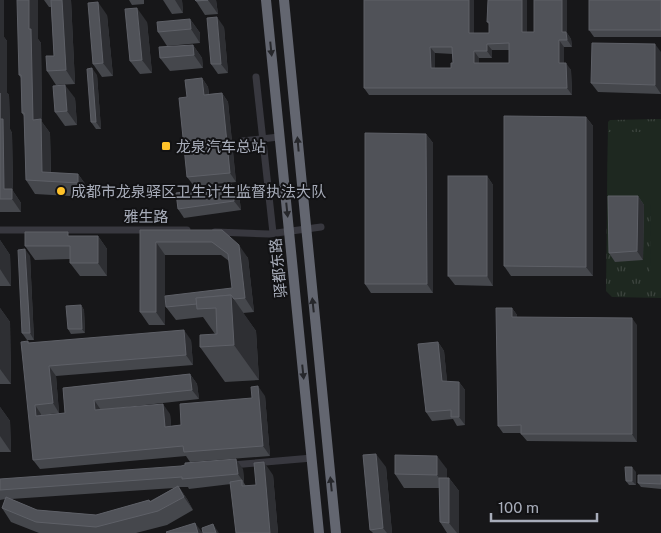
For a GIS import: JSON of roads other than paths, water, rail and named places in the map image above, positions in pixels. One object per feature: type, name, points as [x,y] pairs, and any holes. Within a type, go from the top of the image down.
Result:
[{"type":"highway","name":"驿都东路","points":[[266,0],[319,533]]},
{"type":"highway","name":"驿都东路","points":[[284,0],[336,533]]},
{"type":"street","points":[[256,77],[273,233]]},
{"type":"street","points":[[242,141],[279,138]]},
{"type":"street","points":[[210,231],[273,233],[321,227]]},
{"type":"street","name":"雅生路","points":[[0,230],[190,230]]},
{"type":"street","points":[[226,465],[312,458]]},
{"type":"place","name":"龙泉汽车总站","points":[[166,146]]},
{"type":"place","name":"成都市龙泉驿区卫生计生监督执法大队","points":[[61,191]]}]
